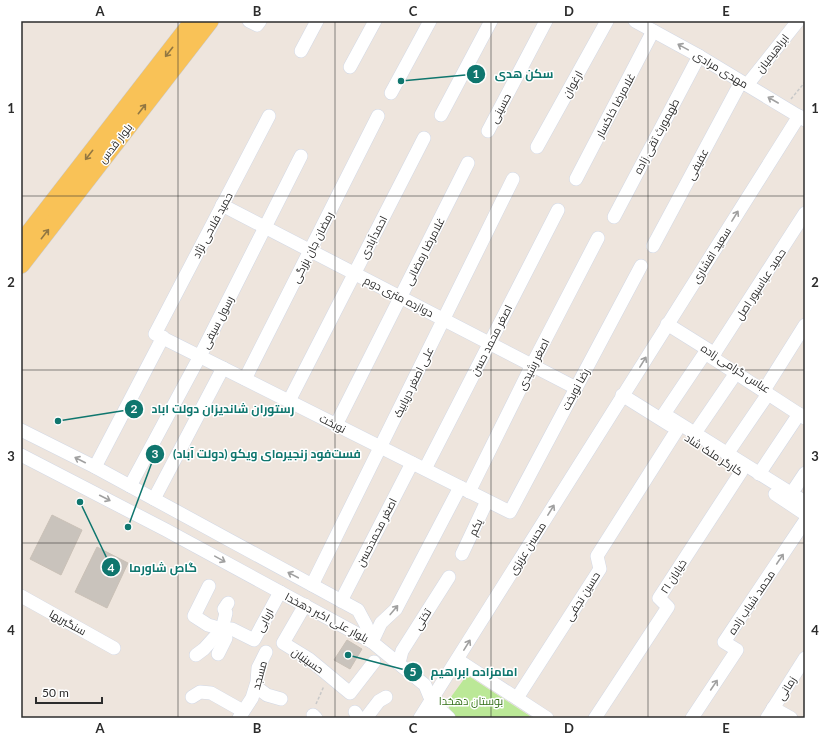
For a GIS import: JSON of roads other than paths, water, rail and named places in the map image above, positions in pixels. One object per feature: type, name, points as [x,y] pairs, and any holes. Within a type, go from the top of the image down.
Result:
[{"type":"main road","name":"بلوار قدس","points":[[21,243],[193,21]]},
{"type":"main road","name":"بلوار قدس","points":[[21,265],[210,21]]},
{"type":"street","points":[[249,21],[257,25],[260,21]]},
{"type":"street","points":[[300,52],[317,21]]},
{"type":"street","points":[[350,67],[375,21]]},
{"type":"street","points":[[391,93],[430,21]]},
{"type":"street","points":[[441,115],[491,21]]},
{"type":"street","name":"حسینی","points":[[488,131],[546,21]]},
{"type":"street","name":"ارغوان","points":[[536,147],[607,21]]},
{"type":"street","name":"مهدی مرادی","points":[[635,21],[699,56],[802,118]]},
{"type":"street","name":"ابراهیمیان","points":[[744,83],[798,21]]},
{"type":"street","name":"غلامرضا خاکسار","points":[[576,179],[653,31]]},
{"type":"street","name":"طهمورث تقی زاده","points":[[614,217],[699,56]]},
{"type":"street","name":"عفیفی","points":[[653,246],[744,83]]},
{"type":"street","name":"حمید فلاحی نژاد","points":[[95,467],[222,205],[269,116]]},
{"type":"street","name":"رمضان جان بزرگی","points":[[245,379],[378,116]]},
{"type":"street","name":"سعید افشاری","points":[[622,395],[802,118]]},
{"type":"street","name":"احمدآبادی","points":[[290,401],[424,138]]},
{"type":"street","name":"رسول سیفی","points":[[130,486],[200,356],[301,156]]},
{"type":"street","name":"غلامرضا رمضانی","points":[[336,425],[468,163]]},
{"type":"street","name":"علی اصغر دریابیک","points":[[312,585],[513,179]]},
{"type":"street","name":"دوازده متری دوم","points":[[222,205],[576,388]]},
{"type":"street","name":"اصغر محمد حسن","points":[[425,469],[558,210]]},
{"type":"street","name":"حمید عباسپور اصل","points":[[714,354],[805,214]]},
{"type":"street","name":"اصغر رشیدی","points":[[372,642],[381,623],[396,609],[465,490],[598,238]]},
{"type":"street","name":"رضا نوبخت","points":[[510,512],[641,266]]},
{"type":"street","name":"عباس گرامی زاده","points":[[667,324],[714,354],[803,415]]},
{"type":"street","points":[[727,454],[805,325]]},
{"type":"street","name":"نوبخت","points":[[159,335],[510,512]]},
{"type":"street","points":[[767,390],[736,373],[705,352],[664,414],[727,454],[750,473],[805,502]]},
{"type":"street","points":[[154,500],[223,368]]},
{"type":"street","points":[[695,433],[736,373]]},
{"type":"street","name":"کارگر ملک شاد","points":[[622,395],[677,430],[750,473],[805,514]]},
{"type":"street","name":"محسن عزیزی","points":[[420,718],[432,702],[622,395]]},
{"type":"street","points":[[750,473],[803,415]]},
{"type":"street","name":"بلوار علی اکبر دهخدا","points":[[21,430],[95,467],[358,610],[366,625],[372,642]]},
{"type":"street","name":"حسین نجفی","points":[[517,698],[600,568],[597,556],[677,430]]},
{"type":"street","name":"بلوار علی اکبر دهخدا","points":[[21,455],[193,544],[372,642]]},
{"type":"street","name":"اصغر محمدحسن","points":[[341,601],[412,463]]},
{"type":"street","name":"خیابان ۲۱","points":[[595,718],[668,607],[659,598],[750,473]]},
{"type":"street","points":[[791,494],[805,473]]},
{"type":"street","name":"یکم","points":[[462,554],[487,501]]},
{"type":"street","points":[[166,530],[173,528],[178,524],[179,517],[176,511]]},
{"type":"street","name":"محمد شباب زاده","points":[[692,718],[737,650],[724,642],[805,521]]},
{"type":"street","points":[[193,544],[191,538],[193,532],[197,528],[204,526]]},
{"type":"street","name":"تختی","points":[[399,663],[402,651],[449,577]]},
{"type":"street","name":"اربابی","points":[[209,586],[194,616],[208,625],[222,629],[232,629],[254,640],[280,592]]},
{"type":"street","name":"سنگبریها","points":[[21,596],[114,648]]},
{"type":"street","points":[[196,655],[204,649],[222,629],[226,613],[224,609],[228,602]]},
{"type":"street","name":"حسینیان","points":[[305,606],[283,643],[309,659],[350,693],[374,662]]},
{"type":"street","points":[[218,654],[226,638],[222,629]]},
{"type":"street","points":[[372,642],[425,686],[432,702],[436,718]]},
{"type":"street","name":"مسجد","points":[[241,715],[252,698],[256,687],[258,668],[266,652]]},
{"type":"street","name":"زمانی","points":[[770,713],[805,658]]},
{"type":"street","points":[[458,660],[547,718]]},
{"type":"street","points":[[256,687],[268,695],[281,700]]},
{"type":"street","points":[[192,697],[200,692],[211,693],[241,715]]},
{"type":"street","points":[[365,716],[379,701],[386,697]]},
{"type":"street","points":[[432,702],[449,718]]},
{"type":"street","points":[[770,713],[791,718]]},
{"type":"place","name":"سكن هدى","points":[[401,81]]},
{"type":"place","name":"رستوران شاندیزان دولت اباد","points":[[58,421]]},
{"type":"place","name":"گاص شاورما","points":[[80,502]]},
{"type":"place","name":"فست‌فود زنجیره‌ای ویکو (دولت آباد)","points":[[128,527]]},
{"type":"place","name":"امامزاده ابراهیم","points":[[348,655]]},
{"type":"park label","name":"بوستان دهخدا","points":[[471,700]]}]
